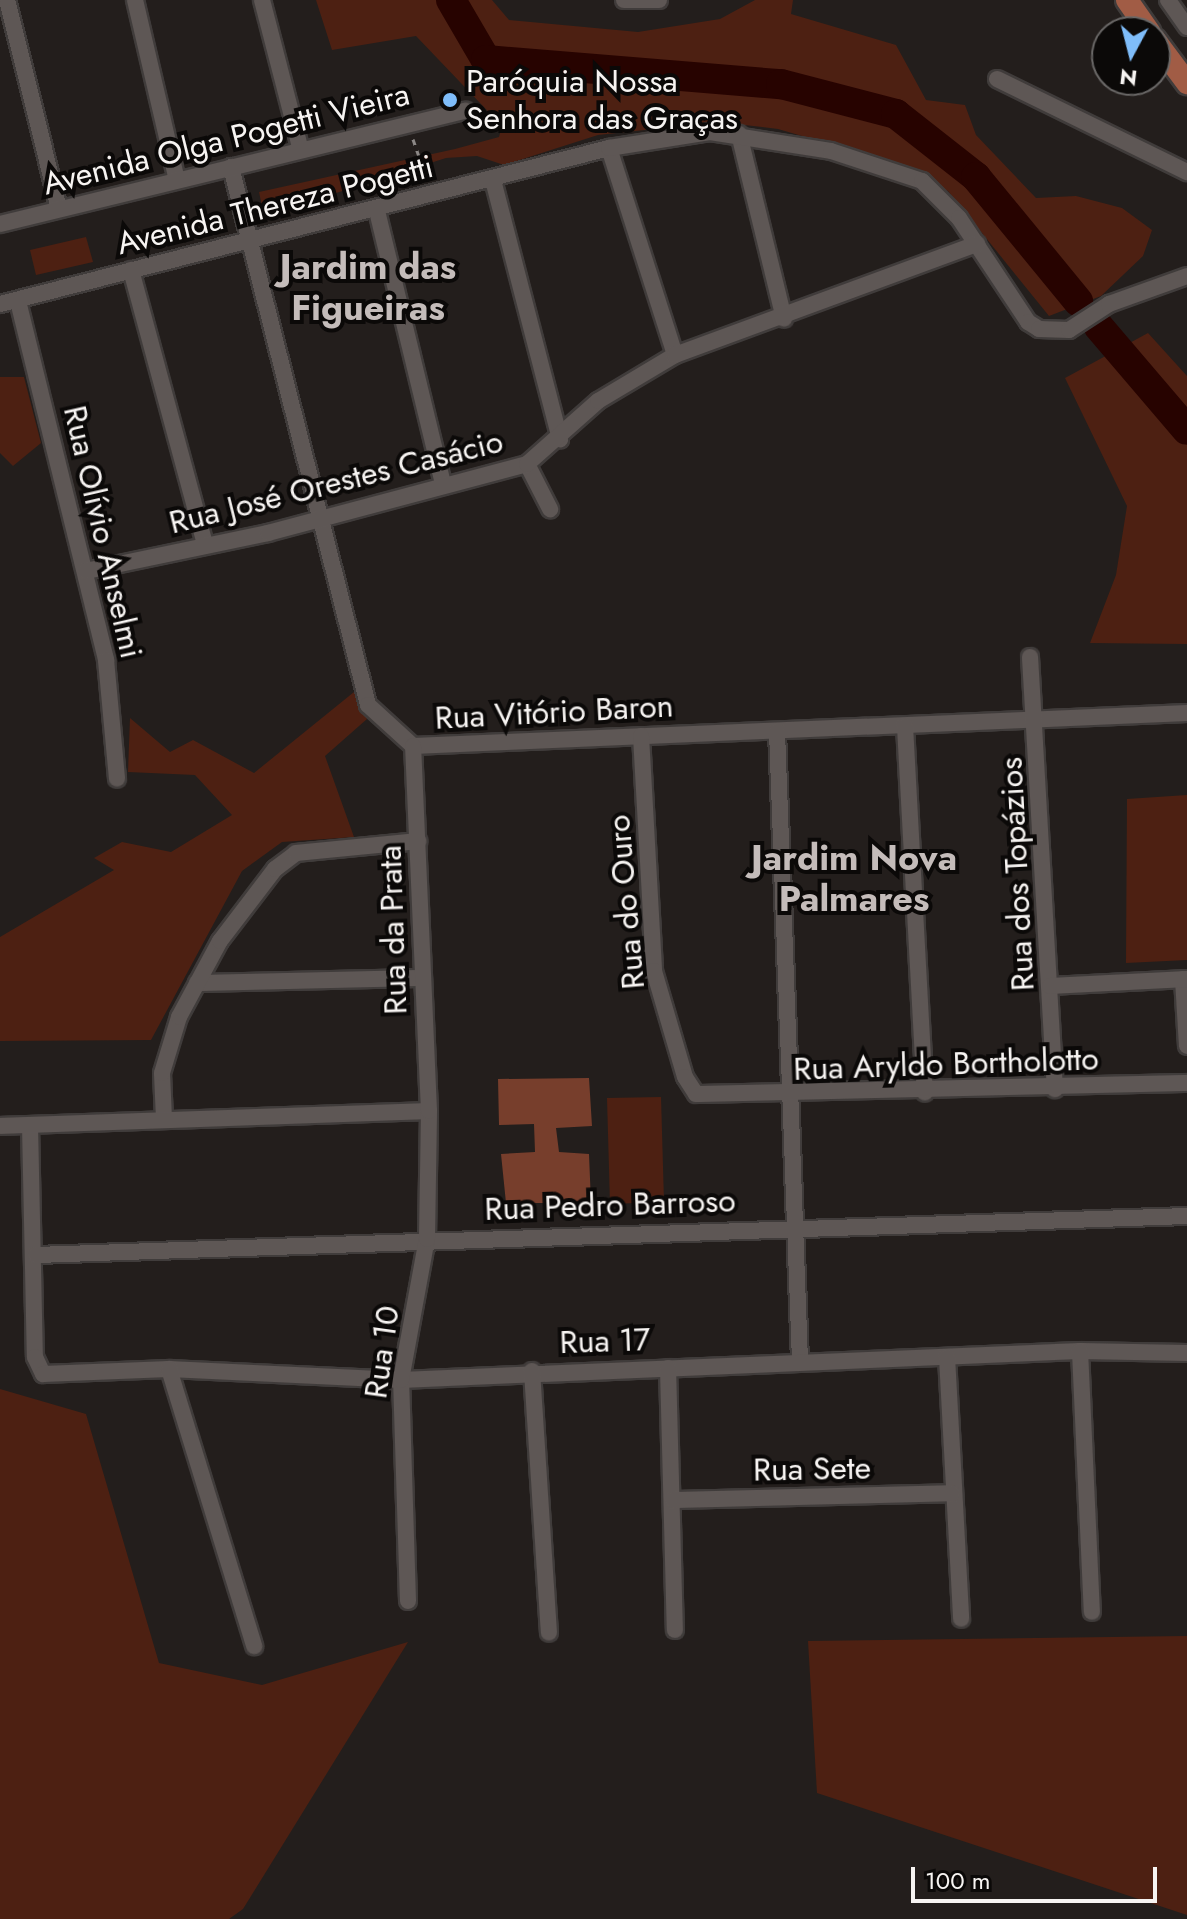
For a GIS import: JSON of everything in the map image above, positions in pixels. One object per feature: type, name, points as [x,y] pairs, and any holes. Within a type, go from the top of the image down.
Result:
[{"type":"main road","points":[[1171,62],[1187,83]]},
{"type":"street","points":[[7,0],[59,208]]},
{"type":"street","points":[[135,0],[177,180]]},
{"type":"street","points":[[262,0],[300,147]]},
{"type":"street","points":[[624,0],[659,0]]},
{"type":"street","points":[[1168,0],[1187,27]]},
{"type":"street","points":[[997,79],[1187,172]]},
{"type":"street","name":"Avenida Olga Pogetti Vieira","points":[[0,224],[300,147],[465,111]]},
{"type":"street","name":"Avenida Thereza Pogetti","points":[[0,304],[377,211],[609,148],[710,132],[739,134],[905,172],[937,193],[977,244],[1028,322],[1052,332],[1069,330],[1109,304],[1187,276]]},
{"type":"street","points":[[739,134],[784,319]]},
{"type":"street","points":[[609,148],[675,355]]},
{"type":"street","name":"Rua Vitório Baron","points":[[231,167],[254,241],[368,705],[413,746],[1187,713]]},
{"type":"street","points":[[493,180],[560,439]]},
{"type":"street","points":[[377,211],[443,483]]},
{"type":"street","name":"Rua José Orestes Casácio","points":[[86,571],[323,517],[443,483],[527,464],[560,439],[598,401],[675,355],[784,319],[977,244]]},
{"type":"street","points":[[131,270],[205,545]]},
{"type":"street","name":"Rua Olívio Anselmi","points":[[18,301],[86,571],[116,715],[117,778]]},
{"type":"street","points":[[527,464],[550,509]]},
{"type":"street","name":"Rua dos Topázios","points":[[1030,657],[1038,719],[1055,1089]]},
{"type":"street","points":[[905,726],[925,1092]]},
{"type":"street","points":[[777,731],[793,1097],[794,1226],[800,1362]]},
{"type":"street","name":"Rua do Ouro","points":[[641,736],[654,971],[685,1077],[706,1099]]},
{"type":"street","name":"Rua da Prata","points":[[413,746],[429,1111]]},
{"type":"street","points":[[164,1119],[164,1063],[197,983],[240,914],[296,853],[418,841]]},
{"type":"street","points":[[197,983],[421,978]]},
{"type":"street","points":[[1050,986],[1185,979],[1187,1046]]},
{"type":"street","name":"Rua Aryldo Bortholotto","points":[[706,1099],[1187,1083]]},
{"type":"street","points":[[0,1126],[429,1111]]},
{"type":"street","name":"Rua 10","points":[[408,1601],[401,1380],[427,1239],[429,1111]]},
{"type":"street","points":[[30,1125],[36,1255]]},
{"type":"street","name":"Rua Pedro Barroso","points":[[36,1255],[794,1226],[1187,1216]]},
{"type":"street","name":"Rua 17","points":[[36,1255],[35,1357],[43,1374],[169,1369],[401,1380],[532,1371],[1080,1351],[1187,1353]]},
{"type":"street","points":[[1080,1351],[1092,1612]]},
{"type":"street","points":[[947,1357],[961,1619]]},
{"type":"street","points":[[668,1368],[675,1630]]},
{"type":"street","points":[[169,1369],[254,1646]]},
{"type":"street","points":[[532,1371],[549,1632]]},
{"type":"street","name":"Rua Sete","points":[[673,1500],[952,1493]]},
{"type":"path","points":[[408,124],[423,171]]},
{"type":"shaded area","points":[[316,0],[492,0],[509,20],[638,32],[720,19],[755,0],[793,0],[791,14],[896,45],[926,100],[965,105],[976,135],[1036,198],[1076,196],[1122,208],[1152,230],[1143,256],[1101,296],[1049,316],[948,191],[864,154],[778,129],[719,122],[598,135],[504,165],[477,156],[446,158],[264,216],[259,192],[455,149],[499,137],[502,126],[416,36],[332,50]]},
{"type":"shaded area","points":[[86,237],[93,262],[36,275],[30,250]]},
{"type":"shaded area","points":[[1148,333],[1187,376],[1187,644],[1090,643],[1116,575],[1127,506],[1065,378]]},
{"type":"shaded area","points":[[0,377],[24,377],[41,443],[13,466],[0,453]]},
{"type":"shaded area","points":[[354,692],[367,719],[325,756],[354,837],[282,842],[242,871],[151,1040],[0,1041],[0,937],[114,870],[94,858],[122,842],[171,852],[232,815],[195,775],[128,772],[130,718],[170,752],[193,740],[254,773]]},
{"type":"shaded area","points":[[1187,795],[1187,960],[1126,963],[1127,799]]},
{"type":"shaded area","points":[[661,1097],[664,1202],[610,1204],[607,1098]]},
{"type":"shaded area","points":[[0,1389],[86,1414],[159,1663],[262,1685],[408,1642],[243,1909],[229,1919],[0,1919]]},
{"type":"shaded area","points":[[1187,1636],[1187,1915],[817,1793],[808,1641]]},
{"type":"building","points":[[589,1078],[592,1126],[556,1128],[559,1152],[589,1154],[591,1203],[506,1203],[501,1154],[535,1152],[534,1124],[499,1125],[498,1079]]},
{"type":"waterway","points":[[451,0],[486,60],[781,84],[896,114],[976,177],[1078,301]]},
{"type":"waterway","points":[[1099,327],[1187,430]]},
{"type":"place","name":"Paróquia Nossa Senhora das Graças","points":[[450,100]]},
{"type":"district","name":"Jardim das Figueiras","points":[[368,286]]},
{"type":"district","name":"Jardim Nova Palmares","points":[[854,878]]}]
